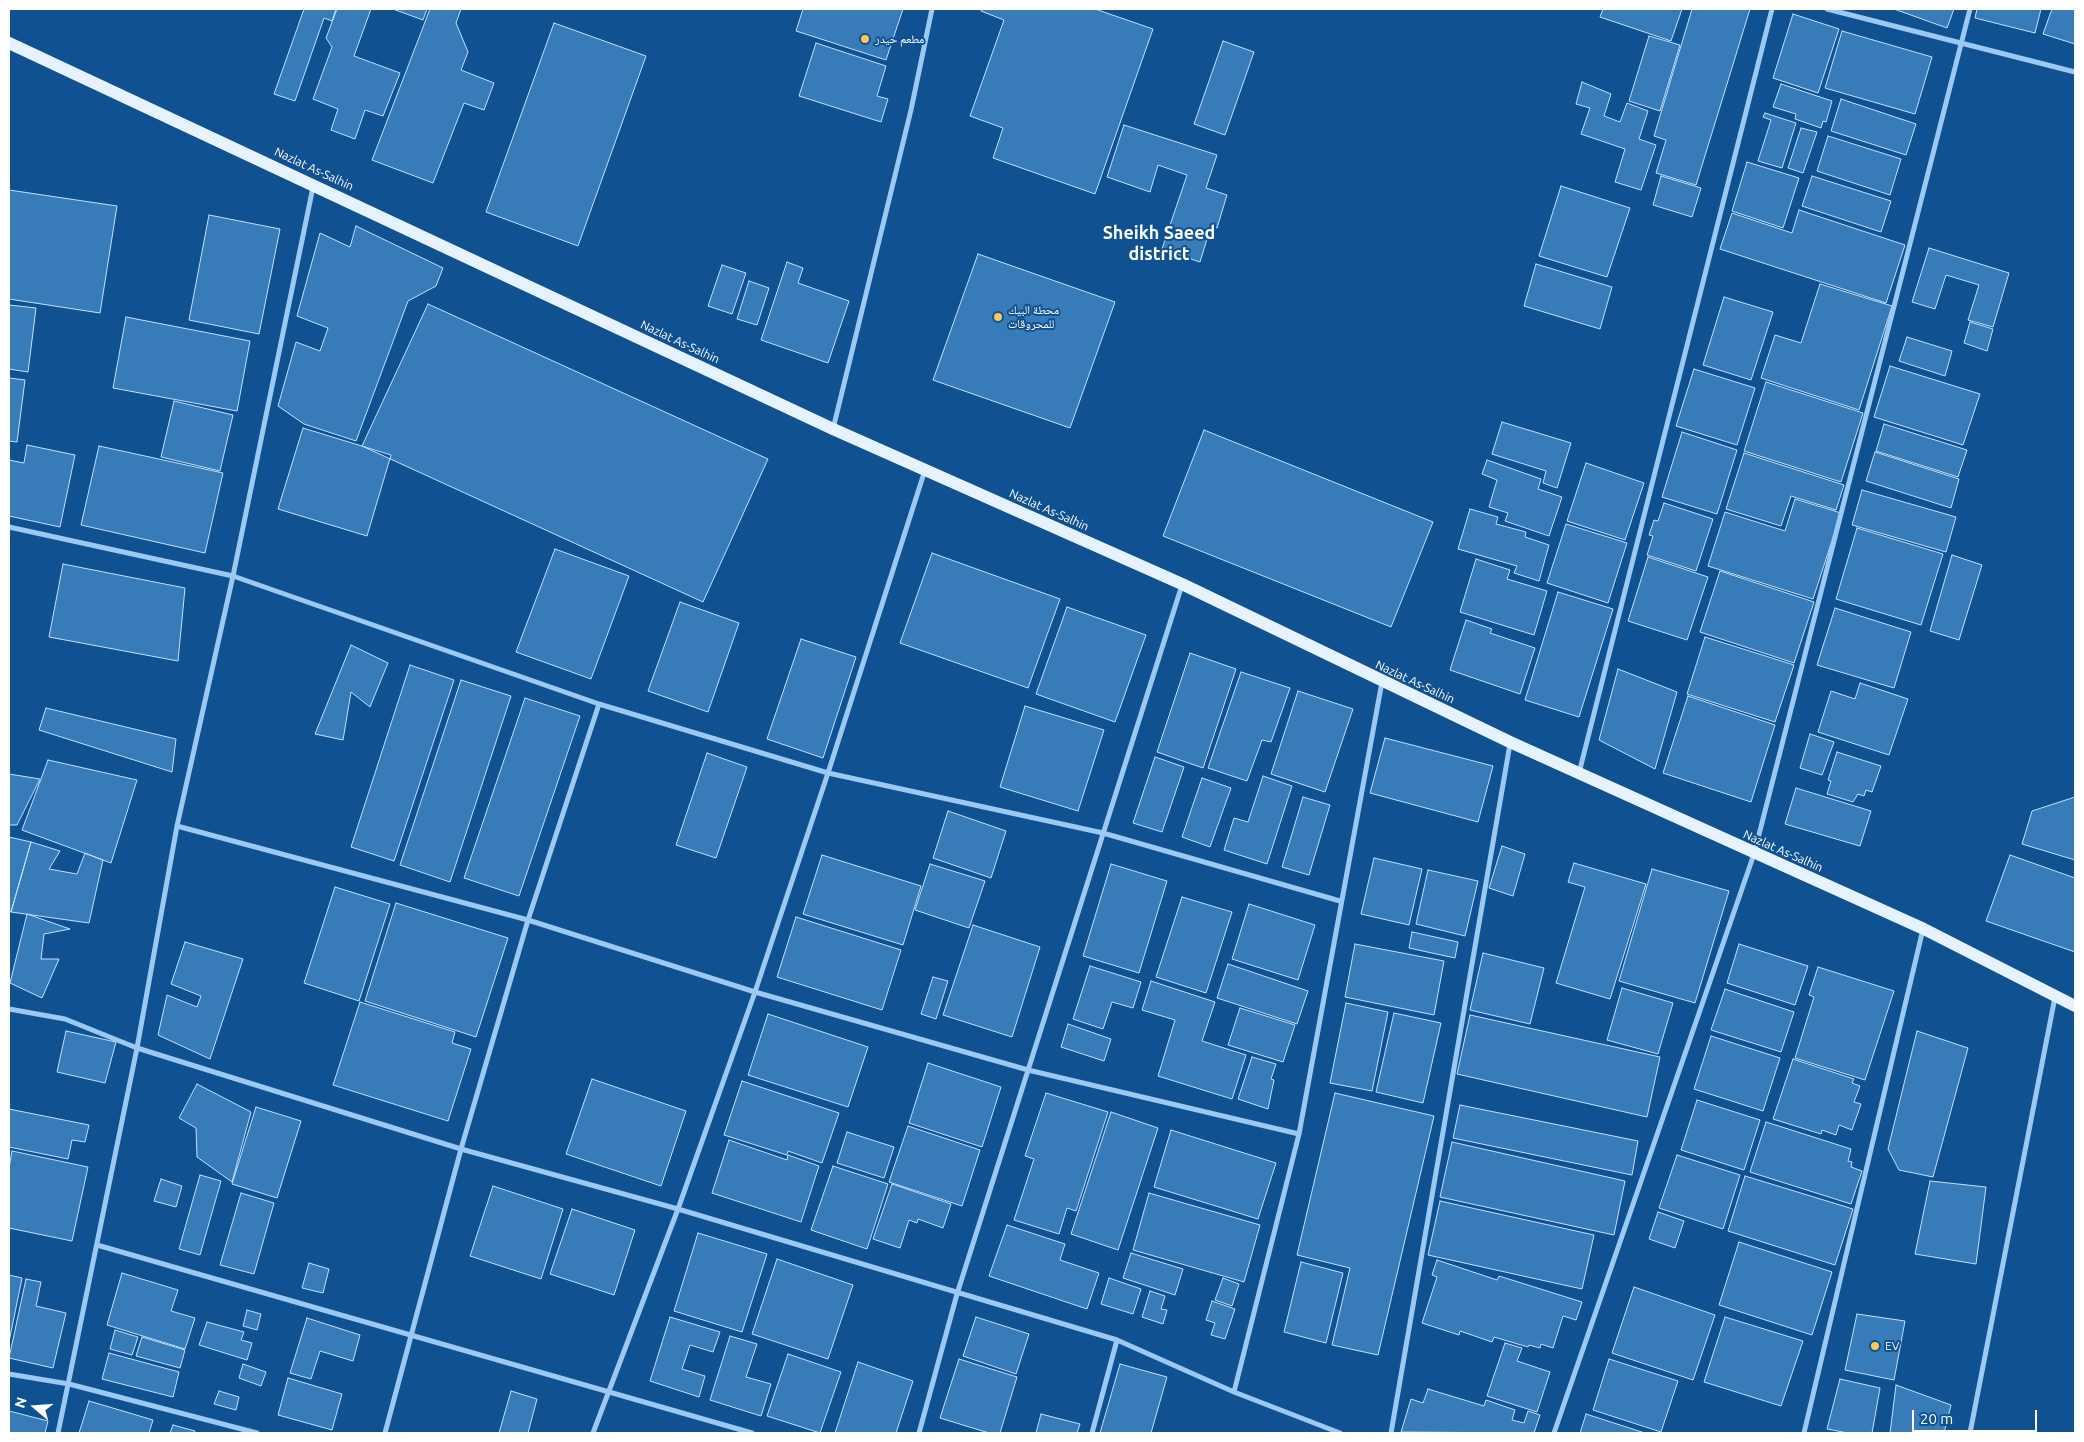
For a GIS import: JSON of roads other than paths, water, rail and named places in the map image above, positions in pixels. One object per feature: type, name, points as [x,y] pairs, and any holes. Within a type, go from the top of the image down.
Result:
[{"type":"main road","name":"Nazlat As-Salhin","points":[[9,43],[314,184],[833,429],[1182,584],[1510,742],[1754,854],[1924,929],[2075,1006]]},
{"type":"street","points":[[833,429],[911,110],[932,9]]},
{"type":"street","points":[[1579,773],[1772,9]]},
{"type":"street","points":[[1827,9],[2075,72]]},
{"type":"street","points":[[1554,1433],[1754,854],[1970,9]]},
{"type":"street","points":[[58,1433],[137,1048],[177,826],[233,576],[314,184]]},
{"type":"street","points":[[593,1433],[678,1209],[755,992],[828,774],[925,470]]},
{"type":"street","points":[[9,527],[233,576],[599,704],[828,774],[1103,833],[1340,900]]},
{"type":"street","points":[[919,1433],[956,1294],[1182,584]]},
{"type":"street","points":[[1234,1392],[1299,1134],[1340,900],[1382,682]]},
{"type":"street","points":[[385,1433],[461,1149],[528,920],[599,704]]},
{"type":"street","points":[[1391,1433],[1510,742]]},
{"type":"street","points":[[177,826],[528,920],[755,992],[1028,1070],[1299,1134]]},
{"type":"street","points":[[1804,1433],[1924,929]]},
{"type":"street","points":[[1970,1433],[2055,996]]},
{"type":"street","points":[[9,1009],[65,1019],[137,1048],[461,1149],[678,1209],[956,1294],[1117,1340],[1234,1392],[1340,1433]]},
{"type":"street","points":[[97,1245],[752,1433]]},
{"type":"street","points":[[1092,1433],[1117,1340]]},
{"type":"street","points":[[9,1374],[68,1384],[257,1433]]},
{"type":"place","name":"مطعم حيدر","points":[[865,39]]},
{"type":"place","name":"محطة البيك للمحروقات","points":[[998,317]]},
{"type":"place","name":"EV","points":[[1875,1346]]},
{"type":"district","name":"Sheikh Saeed district","points":[[1159,243]]}]
